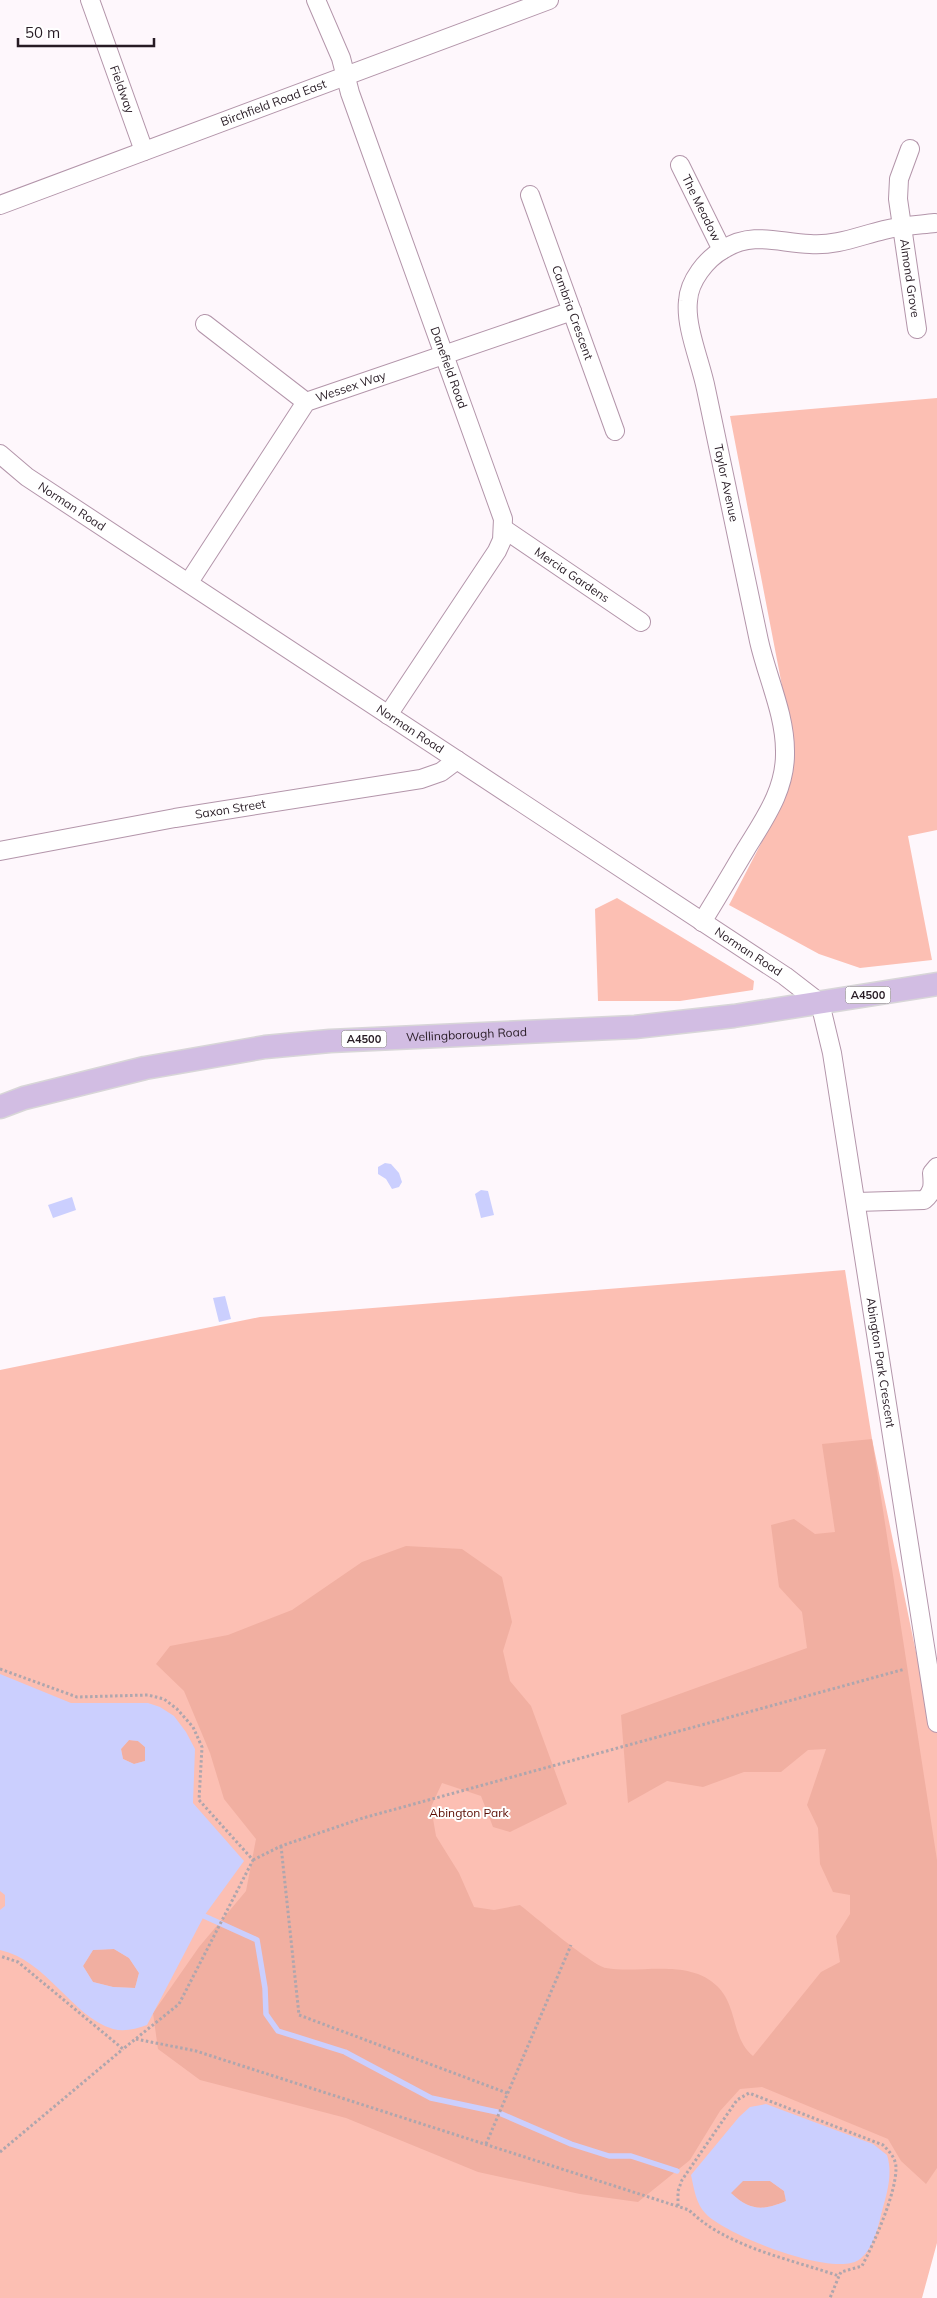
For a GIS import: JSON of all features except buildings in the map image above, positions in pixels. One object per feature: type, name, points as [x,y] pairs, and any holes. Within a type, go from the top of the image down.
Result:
[{"type":"main road","name":"Wellingborough Road","points":[[0,1107],[24,1098],[145,1068],[265,1047],[330,1041],[634,1027],[734,1016],[937,984]]},
{"type":"street","name":"Fieldway","points":[[90,0],[144,151]]},
{"type":"street","name":"Danefield Road","points":[[316,0],[341,58],[350,94],[445,355],[497,502],[504,529]]},
{"type":"street","name":"Birchfield Road East","points":[[0,205],[549,0]]},
{"type":"street","name":"Almond Grove","points":[[910,149],[900,180],[898,199],[917,330]]},
{"type":"street","name":"The Meadow","points":[[680,165],[722,250]]},
{"type":"street","name":"Cambria Crescent","points":[[530,195],[615,431]]},
{"type":"street","name":"Taylor Avenue","points":[[702,922],[776,800],[784,776],[785,750],[783,729],[760,645],[704,377],[689,320],[687,304],[689,292],[694,280],[703,268],[722,250],[750,239],[763,238],[809,244],[825,244],[902,227],[935,223]]},
{"type":"street","name":"Wessex Way","points":[[189,582],[306,402],[572,311]]},
{"type":"street","points":[[204,324],[306,402]]},
{"type":"street","name":"Norman Road","points":[[0,454],[27,477],[785,976],[820,1003]]},
{"type":"street","points":[[388,715],[497,552],[504,529]]},
{"type":"street","name":"Mercia Gardens","points":[[504,529],[641,622]]},
{"type":"street","name":"Saxon Street","points":[[0,850],[175,818],[421,779],[441,772],[458,760]]},
{"type":"street","name":"Abington Park Crescent","points":[[820,1003],[832,1053],[934,1682],[937,1723]]},
{"type":"street","points":[[856,1202],[924,1200],[930,1195],[933,1187],[932,1173],[937,1167]]},
{"type":"path","points":[[0,1669],[77,1696],[148,1695],[164,1699],[177,1709],[193,1727],[202,1747],[199,1800],[253,1860]]},
{"type":"path","points":[[0,2152],[179,2004],[253,1860],[281,1846],[372,1815],[905,1669]]},
{"type":"path","points":[[281,1846],[299,2015],[507,2094]]},
{"type":"path","points":[[486,2144],[571,1945]]},
{"type":"path","points":[[0,1956],[18,1962],[123,2049]]},
{"type":"path","points":[[136,2038],[196,2051],[678,2206],[689,2210],[703,2224],[724,2235],[773,2255],[839,2276]]},
{"type":"path","points":[[678,2206],[678,2191],[682,2180],[738,2100],[749,2093],[883,2145],[892,2155],[896,2167],[891,2192],[874,2243],[862,2266],[841,2272],[830,2298]]},
{"type":"green space","points":[[937,398],[937,830],[908,836],[932,960],[860,968],[819,954],[729,905],[778,811],[789,722],[730,416]]},
{"type":"green space","points":[[617,898],[754,981],[753,990],[680,1001],[598,1001],[595,909]]},
{"type":"green space","name":"Abington Park","points":[[845,1270],[872,1439],[918,1662],[937,1698],[937,2243],[922,2298],[0,2298],[0,1370],[260,1317]]},
{"type":"shaded area","points":[[872,1439],[937,1860],[937,2168],[926,2184],[901,2161],[888,2139],[762,2087],[740,2089],[720,2111],[690,2160],[638,2202],[580,2194],[478,2172],[346,2118],[200,2080],[158,2049],[153,2013],[199,1947],[246,1891],[256,1839],[224,1799],[210,1753],[184,1691],[156,1664],[170,1646],[228,1635],[292,1610],[362,1562],[406,1546],[462,1549],[502,1577],[512,1622],[503,1651],[510,1681],[531,1706],[567,1804],[510,1832],[493,1827],[481,1796],[442,1783],[431,1807],[436,1836],[459,1873],[474,1907],[494,1910],[520,1905],[589,1959],[606,1968],[678,1970],[692,1972],[705,1977],[724,1994],[741,2040],[753,2056],[821,1972],[840,1962],[836,1936],[850,1914],[850,1895],[833,1892],[820,1864],[818,1828],[807,1805],[826,1749],[808,1750],[781,1772],[744,1772],[703,1787],[667,1781],[628,1803],[621,1715],[807,1648],[802,1612],[779,1587],[771,1525],[794,1519],[815,1534],[835,1532],[822,1444]]},
{"type":"shaded area","points":[[129,1740],[138,1741],[145,1747],[145,1761],[134,1764],[123,1759],[121,1749]]},
{"type":"shaded area","points":[[114,1949],[129,1958],[139,1973],[135,1988],[113,1987],[93,1982],[83,1966],[93,1950]]},
{"type":"shaded area","points":[[742,2181],[770,2181],[784,2191],[786,2201],[763,2208],[751,2206],[730,2193]]},
{"type":"water","points":[[385,1163],[391,1164],[399,1173],[402,1182],[399,1187],[392,1189],[386,1179],[378,1174],[378,1167]]},
{"type":"water","points":[[481,1190],[488,1191],[494,1215],[481,1218],[475,1194]]},
{"type":"water","points":[[72,1197],[76,1210],[53,1218],[48,1205]]},
{"type":"water","points":[[225,1296],[231,1319],[219,1322],[213,1298]]},
{"type":"water","points":[[0,1674],[71,1703],[148,1703],[160,1707],[174,1716],[186,1732],[195,1749],[193,1803],[244,1861],[204,1916],[147,2025],[121,2030],[98,2023],[32,1965],[17,1956],[0,1950],[0,1910],[5,1906],[5,1895],[0,1891]],"holes":[[[129,1740],[138,1741],[145,1747],[145,1761],[134,1764],[123,1759],[121,1749]],[[114,1949],[129,1958],[139,1973],[135,1988],[113,1987],[93,1982],[83,1966],[93,1950]]]},
{"type":"water","points":[[766,2104],[873,2144],[887,2155],[889,2183],[879,2224],[869,2249],[860,2259],[847,2264],[829,2263],[781,2252],[757,2243],[717,2223],[700,2206],[691,2175],[739,2117],[750,2107]],"holes":[[[743,2181],[770,2181],[784,2191],[786,2201],[764,2208],[757,2207],[744,2203],[731,2193]]]},
{"type":"waterway","points":[[204,1916],[257,1940],[265,1988],[266,2014],[278,2031],[345,2052],[431,2098],[497,2112],[571,2144],[609,2156],[631,2156],[677,2171]]}]
